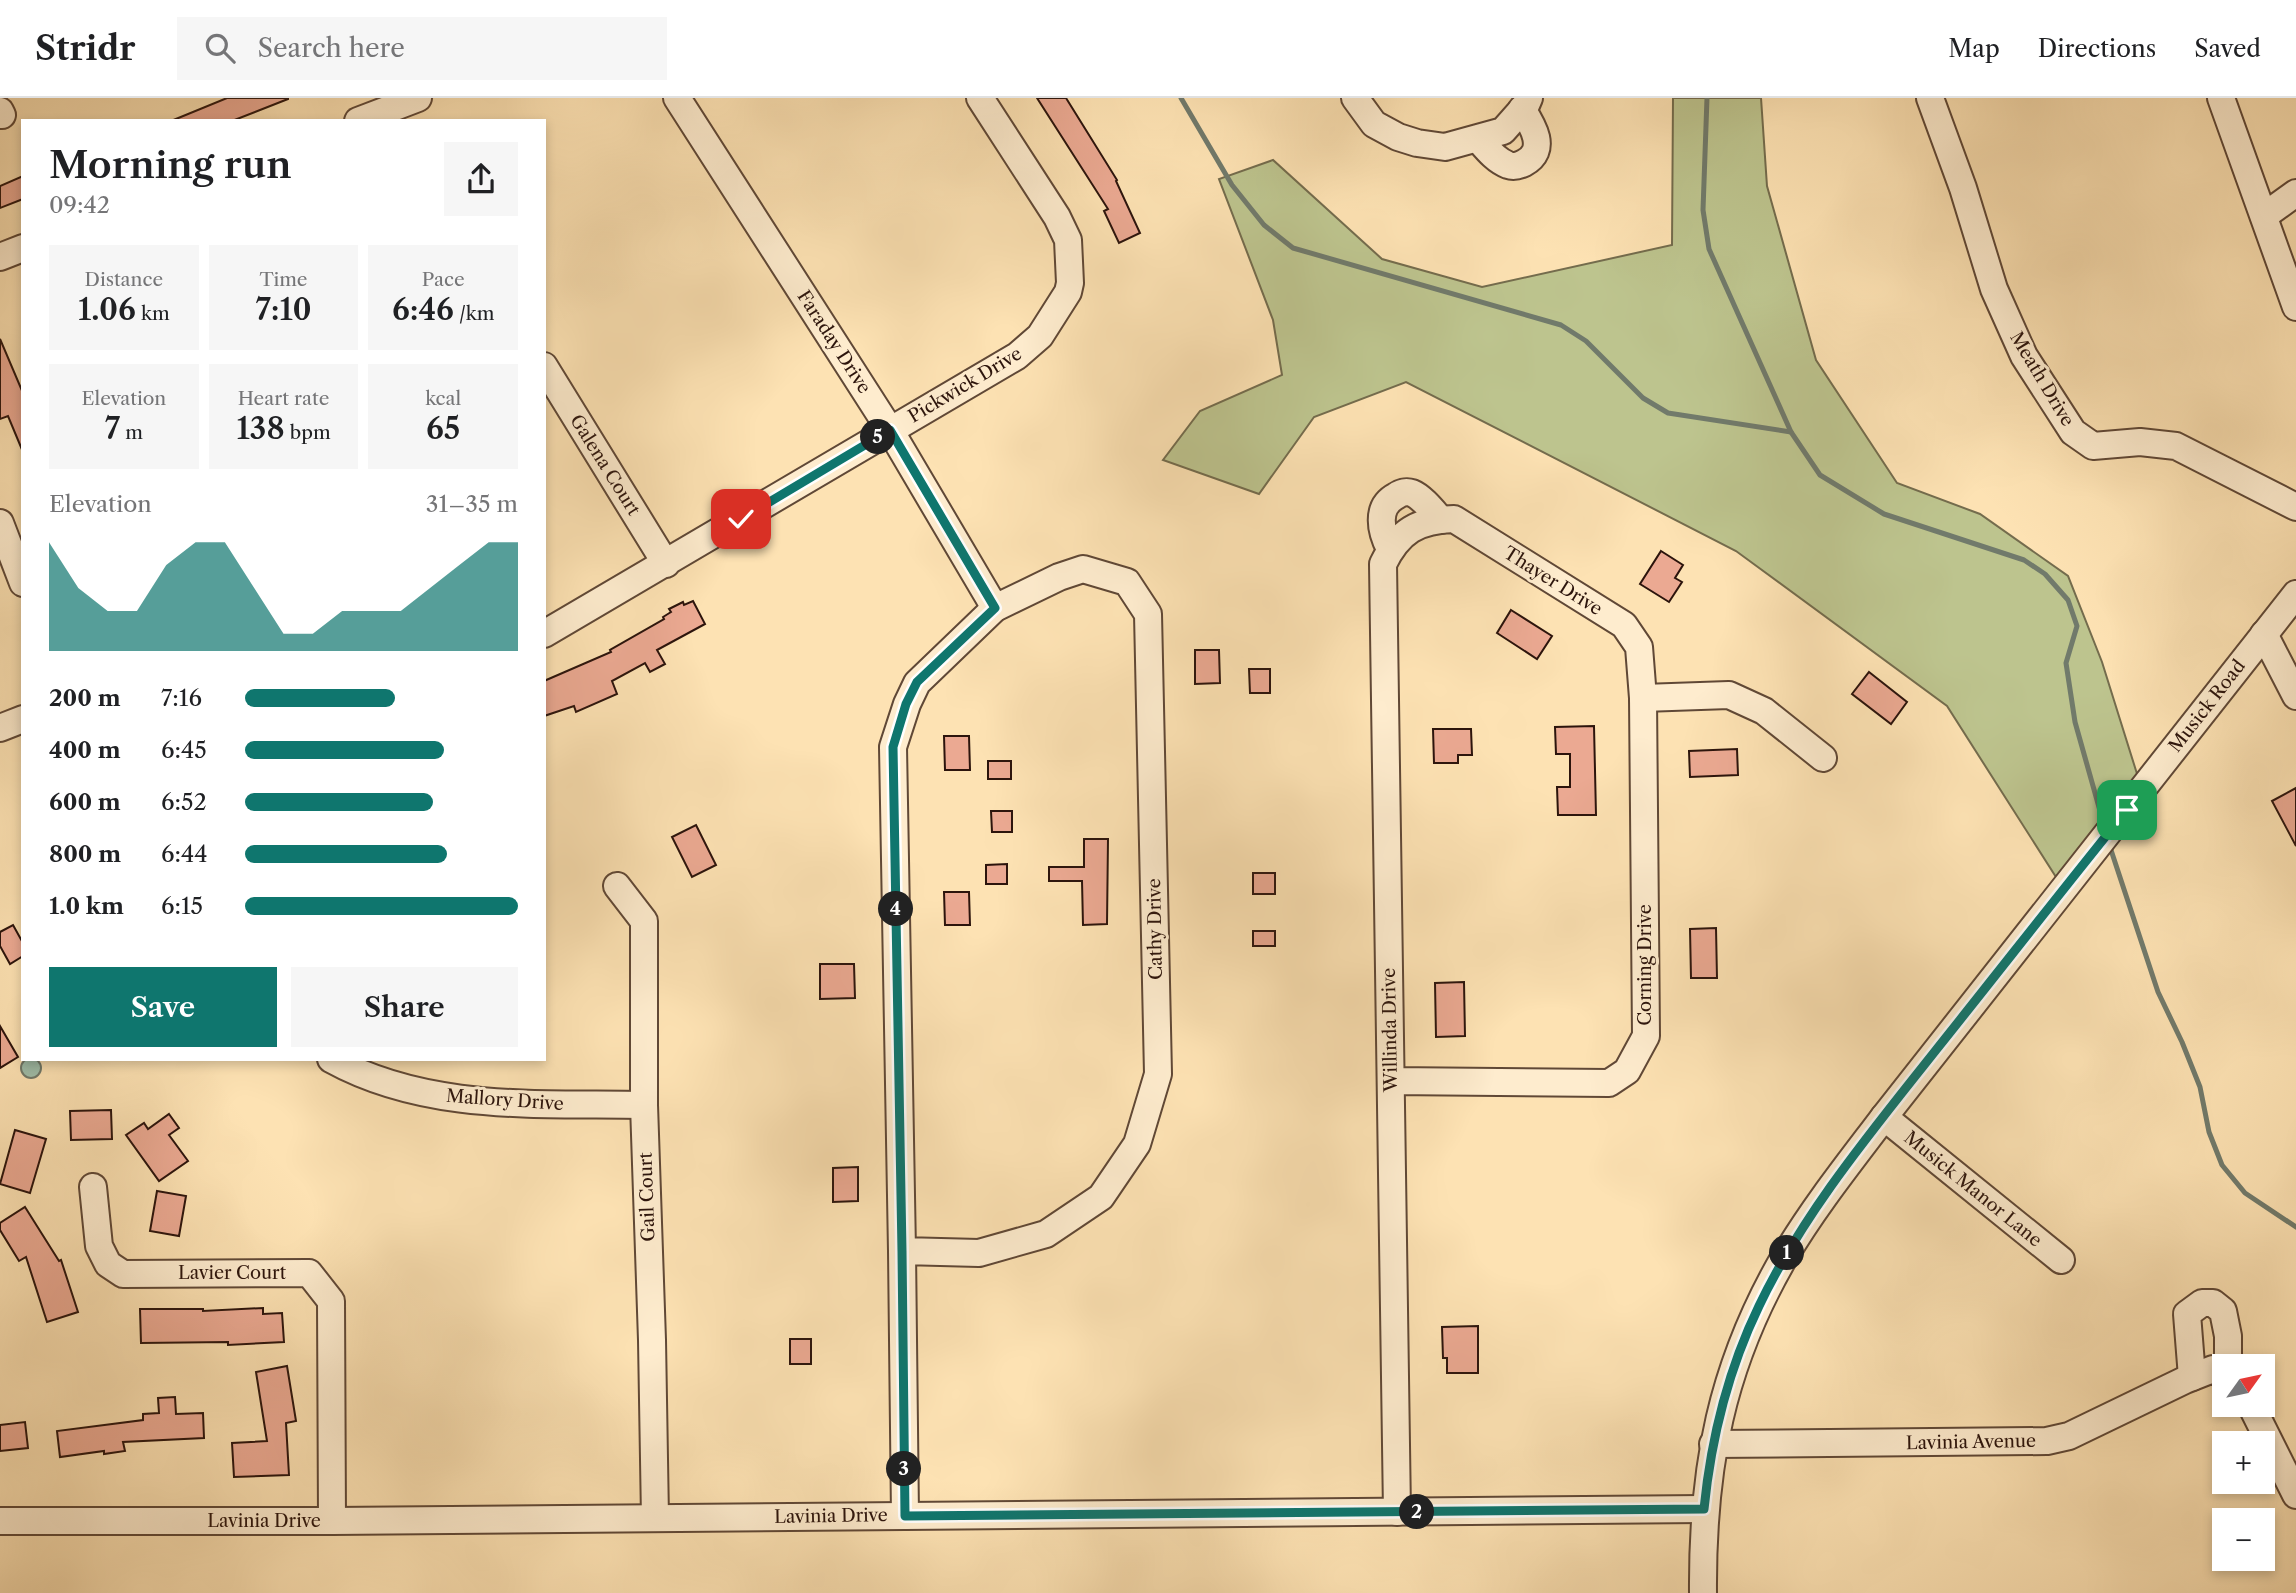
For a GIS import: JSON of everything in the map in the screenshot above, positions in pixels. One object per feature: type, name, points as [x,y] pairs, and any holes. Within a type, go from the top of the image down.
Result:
[{"type":"street","points":[[363,119],[418,98]]},
{"type":"street","name":"Faraday Drive","points":[[677,98],[890,430],[995,608]]},
{"type":"street","name":"Pickwick Drive","points":[[546,634],[1017,356],[1040,336],[1068,292],[1068,240],[1057,217],[980,98]]},
{"type":"street","points":[[1355,98],[1374,124],[1398,137],[1417,143],[1445,146],[1503,131],[1526,104]]},
{"type":"street","name":"Meath Drive","points":[[1930,98],[1964,188],[1994,289],[2024,356],[2073,432],[2093,446],[2140,443],[2176,446],[2296,507]]},
{"type":"street","points":[[2221,98],[2296,307]]},
{"type":"street","points":[[1478,139],[1492,155],[1506,164],[1517,166],[1529,160],[1536,152],[1538,141],[1526,104]]},
{"type":"street","points":[[2264,216],[2296,193]]},
{"type":"street","points":[[0,257],[21,249]]},
{"type":"street","name":"Galena Court","points":[[546,369],[666,564]]},
{"type":"street","name":"Willinda Drive","points":[[1397,1512],[1383,564],[1390,550],[1381,532],[1387,500],[1401,493],[1412,494],[1440,520]]},
{"type":"street","name":"Thayer Drive","points":[[1440,520],[1454,519],[1625,625],[1639,647],[1643,698]]},
{"type":"street","points":[[1390,550],[1411,528],[1440,520]]},
{"type":"street","points":[[0,523],[21,578]]},
{"type":"street","name":"Cathy Drive","points":[[902,1251],[979,1254],[1046,1234],[1101,1197],[1137,1144],[1158,1074],[1148,614],[1127,582],[1083,569],[1059,577],[995,608]]},
{"type":"street","name":"Musick Road","points":[[1703,1593],[1704,1509],[1713,1444],[1737,1361],[1757,1309],[1772,1280],[1810,1217],[1884,1117],[2296,594]]},
{"type":"street","points":[[905,1516],[893,747],[906,704],[917,682],[995,608]]},
{"type":"street","points":[[2264,634],[2296,696]]},
{"type":"street","points":[[1643,698],[1730,695],[1764,711],[1823,758]]},
{"type":"street","name":"Corning Drive","points":[[1391,1081],[1609,1083],[1627,1071],[1646,1036],[1643,698]]},
{"type":"street","points":[[0,728],[21,720]]},
{"type":"street","name":"Gail Court","points":[[617,887],[644,921],[644,1105],[655,1518]]},
{"type":"street","name":"Mallory Drive","points":[[335,1061],[407,1089],[461,1100],[644,1105]]},
{"type":"street","name":"Musick Manor Lane","points":[[1884,1117],[2061,1260]]},
{"type":"street","name":"Lavier Court","points":[[93,1187],[99,1246],[108,1264],[124,1274],[309,1273],[331,1301],[331,1521]]},
{"type":"street","name":"Lavinia Avenue","points":[[1713,1444],[2047,1441],[2069,1436],[2212,1373]]},
{"type":"street","points":[[2258,1418],[2296,1495]]},
{"type":"street","name":"Lavinia Drive","points":[[0,1521],[331,1521],[1704,1509]]},
{"type":"green space","points":[[1673,98],[1761,98],[1767,186],[1816,360],[1897,483],[1980,514],[2068,576],[2102,662],[2138,777],[2056,877],[1947,706],[1736,551],[1406,382],[1314,417],[1259,494],[1163,460],[1200,411],[1282,375],[1273,320],[1219,179],[1273,160],[1382,259],[1482,287],[1672,245]]},
{"type":"shaded area","points":[[24,1061],[38,1061],[40,1072],[35,1077],[27,1077],[22,1072]]},
{"type":"building","points":[[227,98],[288,98],[237,119],[176,119]]},
{"type":"building","points":[[1037,98],[1066,98],[1117,180],[1140,233],[1119,243],[1104,211],[1108,209]]},
{"type":"building","points":[[21,177],[21,200],[0,208],[0,186]]},
{"type":"building","points":[[0,339],[21,388],[21,447],[8,416],[0,419]]},
{"type":"building","points":[[1661,551],[1683,565],[1675,578],[1682,582],[1669,602],[1640,584]]},
{"type":"building","points":[[693,601],[705,624],[657,650],[665,664],[650,672],[645,663],[612,681],[617,694],[576,712],[574,706],[546,715],[546,680],[611,652],[610,650],[664,619],[663,617],[671,612],[669,609],[683,602],[684,605]]},
{"type":"building","points":[[1511,610],[1552,636],[1537,659],[1497,633]]},
{"type":"building","points":[[1195,650],[1219,650],[1220,683],[1195,684]]},
{"type":"building","points":[[1249,669],[1270,669],[1270,693],[1250,693]]},
{"type":"building","points":[[1869,672],[1907,702],[1891,724],[1852,694]]},
{"type":"building","points":[[1594,726],[1596,815],[1558,815],[1557,787],[1570,787],[1570,754],[1556,754],[1555,727]]},
{"type":"building","points":[[1433,729],[1471,729],[1472,755],[1458,755],[1458,763],[1434,763]]},
{"type":"building","points":[[944,736],[969,736],[970,770],[945,770]]},
{"type":"building","points":[[1737,749],[1738,775],[1690,777],[1689,751]]},
{"type":"building","points":[[988,761],[1011,761],[1011,779],[988,779]]},
{"type":"building","points":[[2296,788],[2296,846],[2272,801]]},
{"type":"building","points":[[991,811],[1012,811],[1012,832],[992,832]]},
{"type":"building","points":[[696,825],[716,865],[692,877],[672,837]]},
{"type":"building","points":[[1084,839],[1108,839],[1107,924],[1083,925],[1082,881],[1049,881],[1049,867],[1084,867]]},
{"type":"building","points":[[1007,864],[1007,884],[986,884],[986,865]]},
{"type":"building","points":[[1253,873],[1275,873],[1275,894],[1253,894]]},
{"type":"building","points":[[944,892],[969,892],[970,925],[945,925]]},
{"type":"building","points":[[13,925],[21,939],[21,957],[10,964],[0,946],[0,932]]},
{"type":"building","points":[[1716,928],[1717,978],[1691,978],[1690,929]]},
{"type":"building","points":[[1253,931],[1275,931],[1275,946],[1253,946]]},
{"type":"building","points":[[820,964],[854,964],[855,998],[820,999]]},
{"type":"building","points":[[1464,982],[1465,1036],[1436,1037],[1435,983]]},
{"type":"building","points":[[0,1026],[18,1057],[0,1068]]},
{"type":"building","points":[[111,1110],[112,1139],[71,1140],[70,1111]]},
{"type":"building","points":[[169,1114],[179,1128],[169,1135],[188,1161],[159,1181],[126,1135],[144,1123],[148,1129]]},
{"type":"building","points":[[15,1130],[46,1139],[30,1193],[0,1184]]},
{"type":"building","points":[[858,1167],[858,1201],[833,1202],[833,1168]]},
{"type":"building","points":[[157,1191],[186,1196],[179,1236],[150,1231]]},
{"type":"building","points":[[25,1207],[59,1261],[61,1260],[78,1312],[47,1322],[26,1257],[19,1261],[0,1230],[0,1223]]},
{"type":"building","points":[[263,1308],[263,1314],[282,1313],[284,1342],[228,1345],[228,1342],[141,1343],[140,1309],[203,1311]]},
{"type":"building","points":[[1478,1326],[1478,1373],[1447,1373],[1447,1358],[1443,1358],[1442,1327]]},
{"type":"building","points":[[790,1339],[811,1339],[811,1364],[790,1364]]},
{"type":"building","points":[[287,1366],[296,1421],[286,1423],[289,1475],[234,1477],[232,1443],[267,1441],[256,1372]]},
{"type":"building","points":[[175,1397],[176,1414],[203,1413],[204,1438],[123,1442],[125,1451],[60,1457],[57,1431],[143,1420],[143,1414],[159,1413],[158,1398]]},
{"type":"building","points":[[25,1422],[28,1448],[0,1451],[0,1425]]},
{"type":"waterway","points":[[1181,98],[1232,185],[1264,225],[1293,248],[1561,325],[1586,341],[1643,398],[1668,413],[1791,432]]},
{"type":"waterway","points":[[1707,98],[1703,210],[1709,249],[1791,432],[1820,475],[1884,514],[2024,560],[2045,574],[2068,600],[2077,626],[2066,663],[2075,722],[2104,825]]},
{"type":"waterway","points":[[2109,844],[2158,992],[2200,1087],[2209,1132],[2222,1165],[2245,1193],[2296,1227]]},
{"type":"route","points":[[741,519],[890,430],[995,608],[917,682],[906,704],[893,747],[905,1516],[1704,1509],[1713,1444],[1726,1392],[1757,1309],[1787,1254],[1810,1217],[1884,1117],[2127,810]]}]
